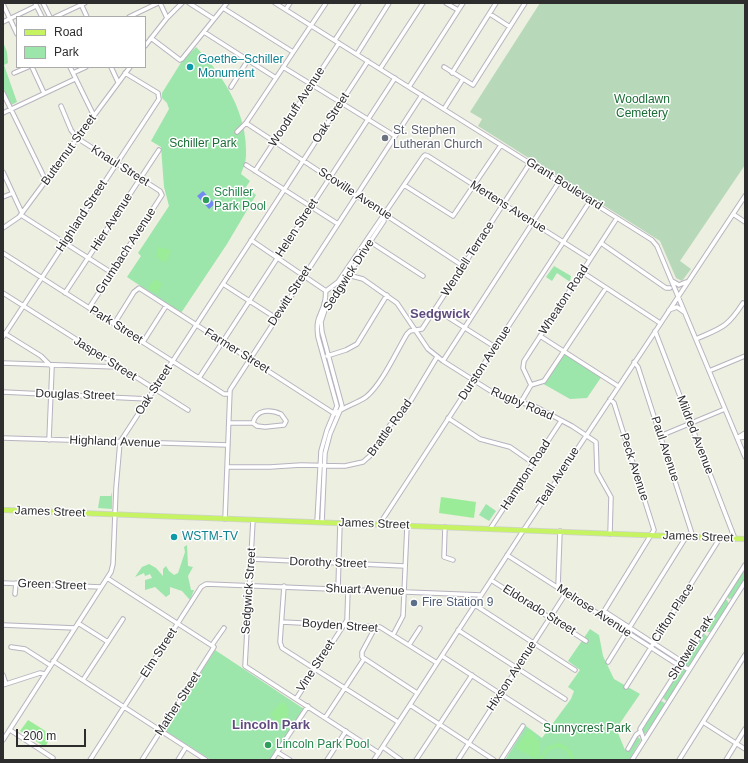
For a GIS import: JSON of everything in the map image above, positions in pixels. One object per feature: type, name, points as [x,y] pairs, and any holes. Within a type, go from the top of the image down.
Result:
[{"type":"main road","name":"James Street","points":[[3,510],[745,539]]},
{"type":"street","points":[[43,3],[50,16]]},
{"type":"street","points":[[130,16],[159,3],[166,18]]},
{"type":"street","points":[[146,45],[166,18],[182,3]]},
{"type":"street","points":[[189,3],[214,19]]},
{"type":"street","points":[[151,38],[180,60],[227,3]]},
{"type":"street","name":"Grant Boulevard","points":[[276,3],[501,144],[656,244],[745,457]]},
{"type":"street","points":[[286,9],[290,3]]},
{"type":"street","points":[[237,132],[246,123],[326,3]]},
{"type":"street","points":[[335,40],[360,3]]},
{"type":"street","points":[[357,54],[390,3]]},
{"type":"street","points":[[380,69],[423,3]]},
{"type":"street","points":[[446,3],[458,10]]},
{"type":"street","points":[[409,87],[463,3]]},
{"type":"street","points":[[452,73],[496,3]]},
{"type":"street","points":[[444,67],[473,85],[525,3]]},
{"type":"street","points":[[3,4],[16,32]]},
{"type":"street","points":[[3,22],[36,4],[42,16]]},
{"type":"street","points":[[57,16],[82,4],[87,16]]},
{"type":"street","points":[[223,8],[293,52]]},
{"type":"street","points":[[490,14],[510,27]]},
{"type":"street","points":[[204,32],[276,78]]},
{"type":"street","name":"Woodruff Avenue","points":[[255,171],[339,43]]},
{"type":"street","points":[[231,87],[248,60]]},
{"type":"street","name":"Oak Street","points":[[3,740],[102,587],[113,564],[120,442],[368,61]]},
{"type":"street","points":[[283,67],[395,136]]},
{"type":"street","points":[[14,73],[26,68]]},
{"type":"street","points":[[32,68],[44,93]]},
{"type":"street","points":[[70,68],[94,116]]},
{"type":"street","points":[[73,73],[84,68]]},
{"type":"street","points":[[111,68],[118,82]]},
{"type":"street","name":"Butternut Street","points":[[3,228],[15,222],[129,68]]},
{"type":"street","name":"Highland Street","points":[[4,335],[159,99],[159,94],[125,73]]},
{"type":"street","name":"Helen Street","points":[[199,378],[395,78]]},
{"type":"street","points":[[3,113],[75,79]]},
{"type":"street","points":[[444,109],[462,79]]},
{"type":"street","points":[[3,93],[46,181]]},
{"type":"street","name":"Dewitt Street","points":[[225,519],[229,394],[233,384],[422,95]]},
{"type":"street","points":[[61,106],[71,130],[77,138]]},
{"type":"street","name":"Scoville Avenue","points":[[246,123],[463,266]]},
{"type":"street","name":"Knaul Street","points":[[77,138],[162,193]]},
{"type":"street","points":[[404,186],[451,216],[454,216],[501,144]]},
{"type":"street","name":"Hier Avenue","points":[[65,293],[159,150]]},
{"type":"street","name":"Mertens Avenue","points":[[425,155],[590,259]]},
{"type":"street","name":"Sedgwick Drive","points":[[321,501],[319,483],[326,440],[337,406],[326,356],[321,322],[325,310],[348,275],[380,219],[385,215],[425,155]]},
{"type":"street","name":"Wendell Terrace","points":[[335,414],[342,408],[362,400],[371,392],[408,334],[422,328],[530,163]]},
{"type":"street","points":[[246,165],[338,224]]},
{"type":"street","points":[[3,172],[21,214],[112,273]]},
{"type":"street","points":[[443,361],[559,182]]},
{"type":"street","points":[[3,198],[13,193]]},
{"type":"street","name":"Grumbach Avenue","points":[[90,308],[161,198],[162,193]]},
{"type":"street","name":"Teall Avenue","points":[[374,760],[586,434],[745,196]]},
{"type":"street","name":"Durston Avenue","points":[[379,525],[590,201]]},
{"type":"street","points":[[733,214],[745,222]]},
{"type":"street","name":"Wheaton Road","points":[[530,385],[525,373],[524,363],[617,218]]},
{"type":"street","points":[[251,240],[326,291]]},
{"type":"street","points":[[368,241],[423,276]]},
{"type":"street","name":"Sedgwick Drive","points":[[326,440],[342,408],[317,327],[319,314],[326,298],[326,291],[332,287],[344,274],[368,241]]},
{"type":"street","points":[[601,243],[666,288],[670,288]]},
{"type":"street","name":"Park Street","points":[[3,253],[224,394],[229,394]]},
{"type":"street","points":[[582,272],[660,323]]},
{"type":"street","name":"Rugby Road","points":[[344,274],[363,279],[387,295],[402,308],[428,349],[437,357],[497,395],[536,408],[586,434],[597,444],[597,472],[611,497],[610,534]]},
{"type":"street","points":[[672,281],[679,285],[690,278]]},
{"type":"street","points":[[223,284],[276,318]]},
{"type":"street","points":[[332,287],[337,292]]},
{"type":"street","name":"Farmer Street","points":[[114,324],[134,292],[139,288],[335,414]]},
{"type":"street","points":[[521,402],[530,385],[544,381],[606,288]]},
{"type":"street","name":"Jasper Street","points":[[3,293],[117,367],[188,410]]},
{"type":"street","points":[[326,356],[346,350],[357,344],[387,295]]},
{"type":"street","points":[[326,298],[333,299]]},
{"type":"street","points":[[696,339],[727,325],[743,303]]},
{"type":"street","points":[[143,342],[166,306]]},
{"type":"street","points":[[668,310],[677,307],[686,313]]},
{"type":"street","points":[[435,309],[495,347]]},
{"type":"street","name":"Mildred Avenue","points":[[655,331],[735,539]]},
{"type":"street","points":[[4,335],[51,364]]},
{"type":"street","points":[[540,336],[618,386]]},
{"type":"street","points":[[709,371],[745,356]]},
{"type":"street","name":"Brattle Road","points":[[227,467],[322,465],[352,466],[366,460],[390,426],[404,412],[437,357]]},
{"type":"street","name":"Paul Avenue","points":[[634,362],[638,367],[693,537]]},
{"type":"street","points":[[3,363],[117,367]]},
{"type":"street","points":[[49,440],[51,364]]},
{"type":"street","name":"Douglas Street","points":[[3,392],[148,399]]},
{"type":"street","name":"Peck Avenue","points":[[610,399],[614,403],[654,530],[653,535]]},
{"type":"street","points":[[660,436],[725,409]]},
{"type":"street","points":[[229,423],[252,423],[257,426],[273,427],[284,425],[286,421],[281,414],[263,411],[257,414],[252,423]]},
{"type":"street","points":[[448,418],[480,439],[510,448],[533,463]]},
{"type":"street","name":"Hampton Road","points":[[490,529],[561,421]]},
{"type":"street","points":[[737,438],[745,433]]},
{"type":"street","points":[[737,438],[745,437]]},
{"type":"street","name":"Highland Avenue","points":[[3,438],[228,446]]},
{"type":"street","name":"Sedgwick Drive","points":[[320,522],[324,483],[322,465]]},
{"type":"street","points":[[319,483],[324,483]]},
{"type":"street","name":"Sedgwick Street","points":[[253,520],[244,663],[245,666],[296,698]]},
{"type":"street","points":[[338,589],[340,523]]},
{"type":"street","points":[[393,635],[403,616],[407,526]]},
{"type":"street","points":[[445,527],[444,557],[453,560]]},
{"type":"street","points":[[558,587],[560,532]]},
{"type":"street","points":[[601,616],[653,535]]},
{"type":"street","points":[[608,662],[686,537]]},
{"type":"street","name":"Clifton Place","points":[[626,687],[720,538]]},
{"type":"street","name":"Melrose Avenue","points":[[507,555],[677,665],[681,664]]},
{"type":"street","name":"Dorothy Street","points":[[251,560],[405,566]]},
{"type":"street","name":"Shotwell Park","points":[[628,749],[636,734],[640,732],[640,729],[745,565]]},
{"type":"street","points":[[107,578],[213,646]]},
{"type":"street","name":"Eldorado Street","points":[[491,580],[586,641]]},
{"type":"street","name":"Shotwell Park","points":[[632,760],[745,582]]},
{"type":"street","name":"Green Street","points":[[3,583],[102,587]]},
{"type":"street","points":[[15,594],[16,583]]},
{"type":"street","name":"Elm Street","points":[[90,760],[178,623],[206,584],[249,585]]},
{"type":"street","name":"Shuart Avenue","points":[[249,585],[404,591],[481,596]]},
{"type":"street","points":[[284,586],[280,642],[282,648],[344,689],[398,722]]},
{"type":"street","name":"Vine Street","points":[[296,698],[347,618],[348,589]]},
{"type":"street","name":"Hixson Avenue","points":[[458,760],[566,593]]},
{"type":"street","points":[[724,597],[732,602]]},
{"type":"street","points":[[475,605],[575,670]]},
{"type":"street","name":"Melrose Avenue","points":[[604,611],[680,661],[681,664],[690,670]]},
{"type":"street","points":[[83,680],[124,619]]},
{"type":"street","name":"Boyden Street","points":[[282,622],[376,626],[437,663]]},
{"type":"street","points":[[78,623],[108,642]]},
{"type":"street","points":[[3,625],[75,628]]},
{"type":"street","points":[[376,626],[362,652],[364,659],[417,693]]},
{"type":"street","name":"Mather Street","points":[[142,760],[224,628]]},
{"type":"street","points":[[409,645],[420,628]]},
{"type":"street","points":[[458,630],[565,699]]},
{"type":"street","points":[[702,631],[711,636]]},
{"type":"street","points":[[11,647],[25,649],[50,666]]},
{"type":"street","points":[[679,760],[745,655]]},
{"type":"street","points":[[442,656],[550,726]]},
{"type":"street","points":[[325,718],[364,659]]},
{"type":"street","points":[[53,661],[206,760]]},
{"type":"street","points":[[3,675],[5,685],[40,673],[45,674]]},
{"type":"street","points":[[416,760],[472,675]]},
{"type":"street","points":[[296,698],[379,753]]},
{"type":"street","points":[[660,698],[668,704]]},
{"type":"street","points":[[410,705],[494,760]]},
{"type":"street","points":[[272,760],[308,706]]},
{"type":"street","points":[[703,722],[745,749]]},
{"type":"street","points":[[501,760],[523,726]]},
{"type":"street","points":[[726,760],[745,729]]},
{"type":"street","points":[[10,730],[53,758]]},
{"type":"street","points":[[327,760],[346,731]]},
{"type":"street","points":[[640,732],[644,740]]},
{"type":"street","points":[[383,747],[401,760]]},
{"type":"street","points":[[178,760],[186,748]]},
{"type":"street","points":[[277,752],[290,760]]},
{"type":"green space","name":"Woodlawn Cemetery","points":[[540,3],[745,3],[745,165],[680,261],[691,269],[682,281],[676,278],[660,241],[478,126],[482,119],[470,112]]},
{"type":"green space","points":[[3,42],[7,52],[8,63],[4,65],[17,102],[11,105],[3,88]]},
{"type":"green space","name":"Schiller Park","points":[[196,47],[225,83],[238,111],[246,140],[246,158],[241,174],[250,181],[246,187],[256,195],[227,244],[181,313],[127,277],[141,256],[138,253],[169,206],[164,187],[161,147],[151,141],[169,109],[167,103],[162,98],[162,93],[182,61]]},
{"type":"green space","points":[[158,247],[171,250],[167,261],[163,262],[156,256]]},
{"type":"green space","points":[[554,266],[571,276],[570,282],[557,273],[552,281],[546,277]]},
{"type":"green space","points":[[156,280],[162,283],[158,293],[148,289],[153,281]]},
{"type":"green space","points":[[564,351],[602,376],[587,398],[570,399],[540,382]]},
{"type":"green space","points":[[112,492],[112,509],[98,508],[100,496],[111,496]]},
{"type":"green space","points":[[441,497],[476,502],[474,518],[439,513]]},
{"type":"green space","points":[[486,504],[496,511],[489,521],[479,515]]},
{"type":"green space","points":[[187,545],[188,566],[193,567],[188,576],[191,590],[194,590],[190,600],[182,591],[170,587],[170,594],[166,597],[155,587],[145,590],[145,580],[152,578],[150,574],[145,576],[144,573],[135,577],[142,567],[149,564],[156,568],[163,576],[163,569],[166,566],[174,575],[178,573],[185,552],[184,547]]},
{"type":"green space","points":[[745,566],[745,579],[733,598],[729,599],[727,596]]},
{"type":"green space","points":[[724,600],[727,600],[729,604],[711,632],[707,632],[705,630]]},
{"type":"green space","name":"Sunnycrest Park","points":[[590,629],[599,635],[603,656],[614,679],[640,694],[618,726],[618,733],[625,750],[637,736],[641,740],[629,760],[505,760],[526,726],[542,738],[571,699],[574,691],[568,687],[580,670],[568,661]]},
{"type":"green space","points":[[703,633],[708,637],[688,667],[684,663]]},
{"type":"green space","name":"Lincoln Park","points":[[215,650],[304,709],[270,760],[211,760],[164,730]]},
{"type":"green space","points":[[681,667],[687,671],[669,700],[666,701],[662,697]]},
{"type":"green space","points":[[660,700],[666,704],[645,734],[641,729]]},
{"type":"green space","points":[[283,701],[288,708],[288,714],[285,720],[279,725],[270,714]]},
{"type":"green space","points":[[28,720],[52,735],[45,747],[20,731]]},
{"type":"green space","points":[[528,730],[538,739],[540,751],[537,760],[516,748]]},
{"type":"green space","points":[[558,743],[569,748],[574,760],[570,760],[566,750],[558,747],[549,750],[542,760],[538,760],[547,747]]},
{"type":"water","name":"Schiller Park Pool","points":[[203,191],[215,204],[209,209],[197,196]]},
{"type":"place","name":"Goethe–Schiller Monument","points":[[190,67]]},
{"type":"place","name":"St. Stephen Lutheran Church","points":[[385,138]]},
{"type":"place","name":"Schiller Park Pool","points":[[206,200]]},
{"type":"place","name":"WSTM-TV","points":[[174,537]]},
{"type":"place","name":"Fire Station 9","points":[[414,603]]},
{"type":"place","name":"Lincoln Park Pool","points":[[268,745]]},
{"type":"district","name":"Sedgwick","points":[[440,314]]},
{"type":"district","name":"Lincoln Park","points":[[271,725]]}]
